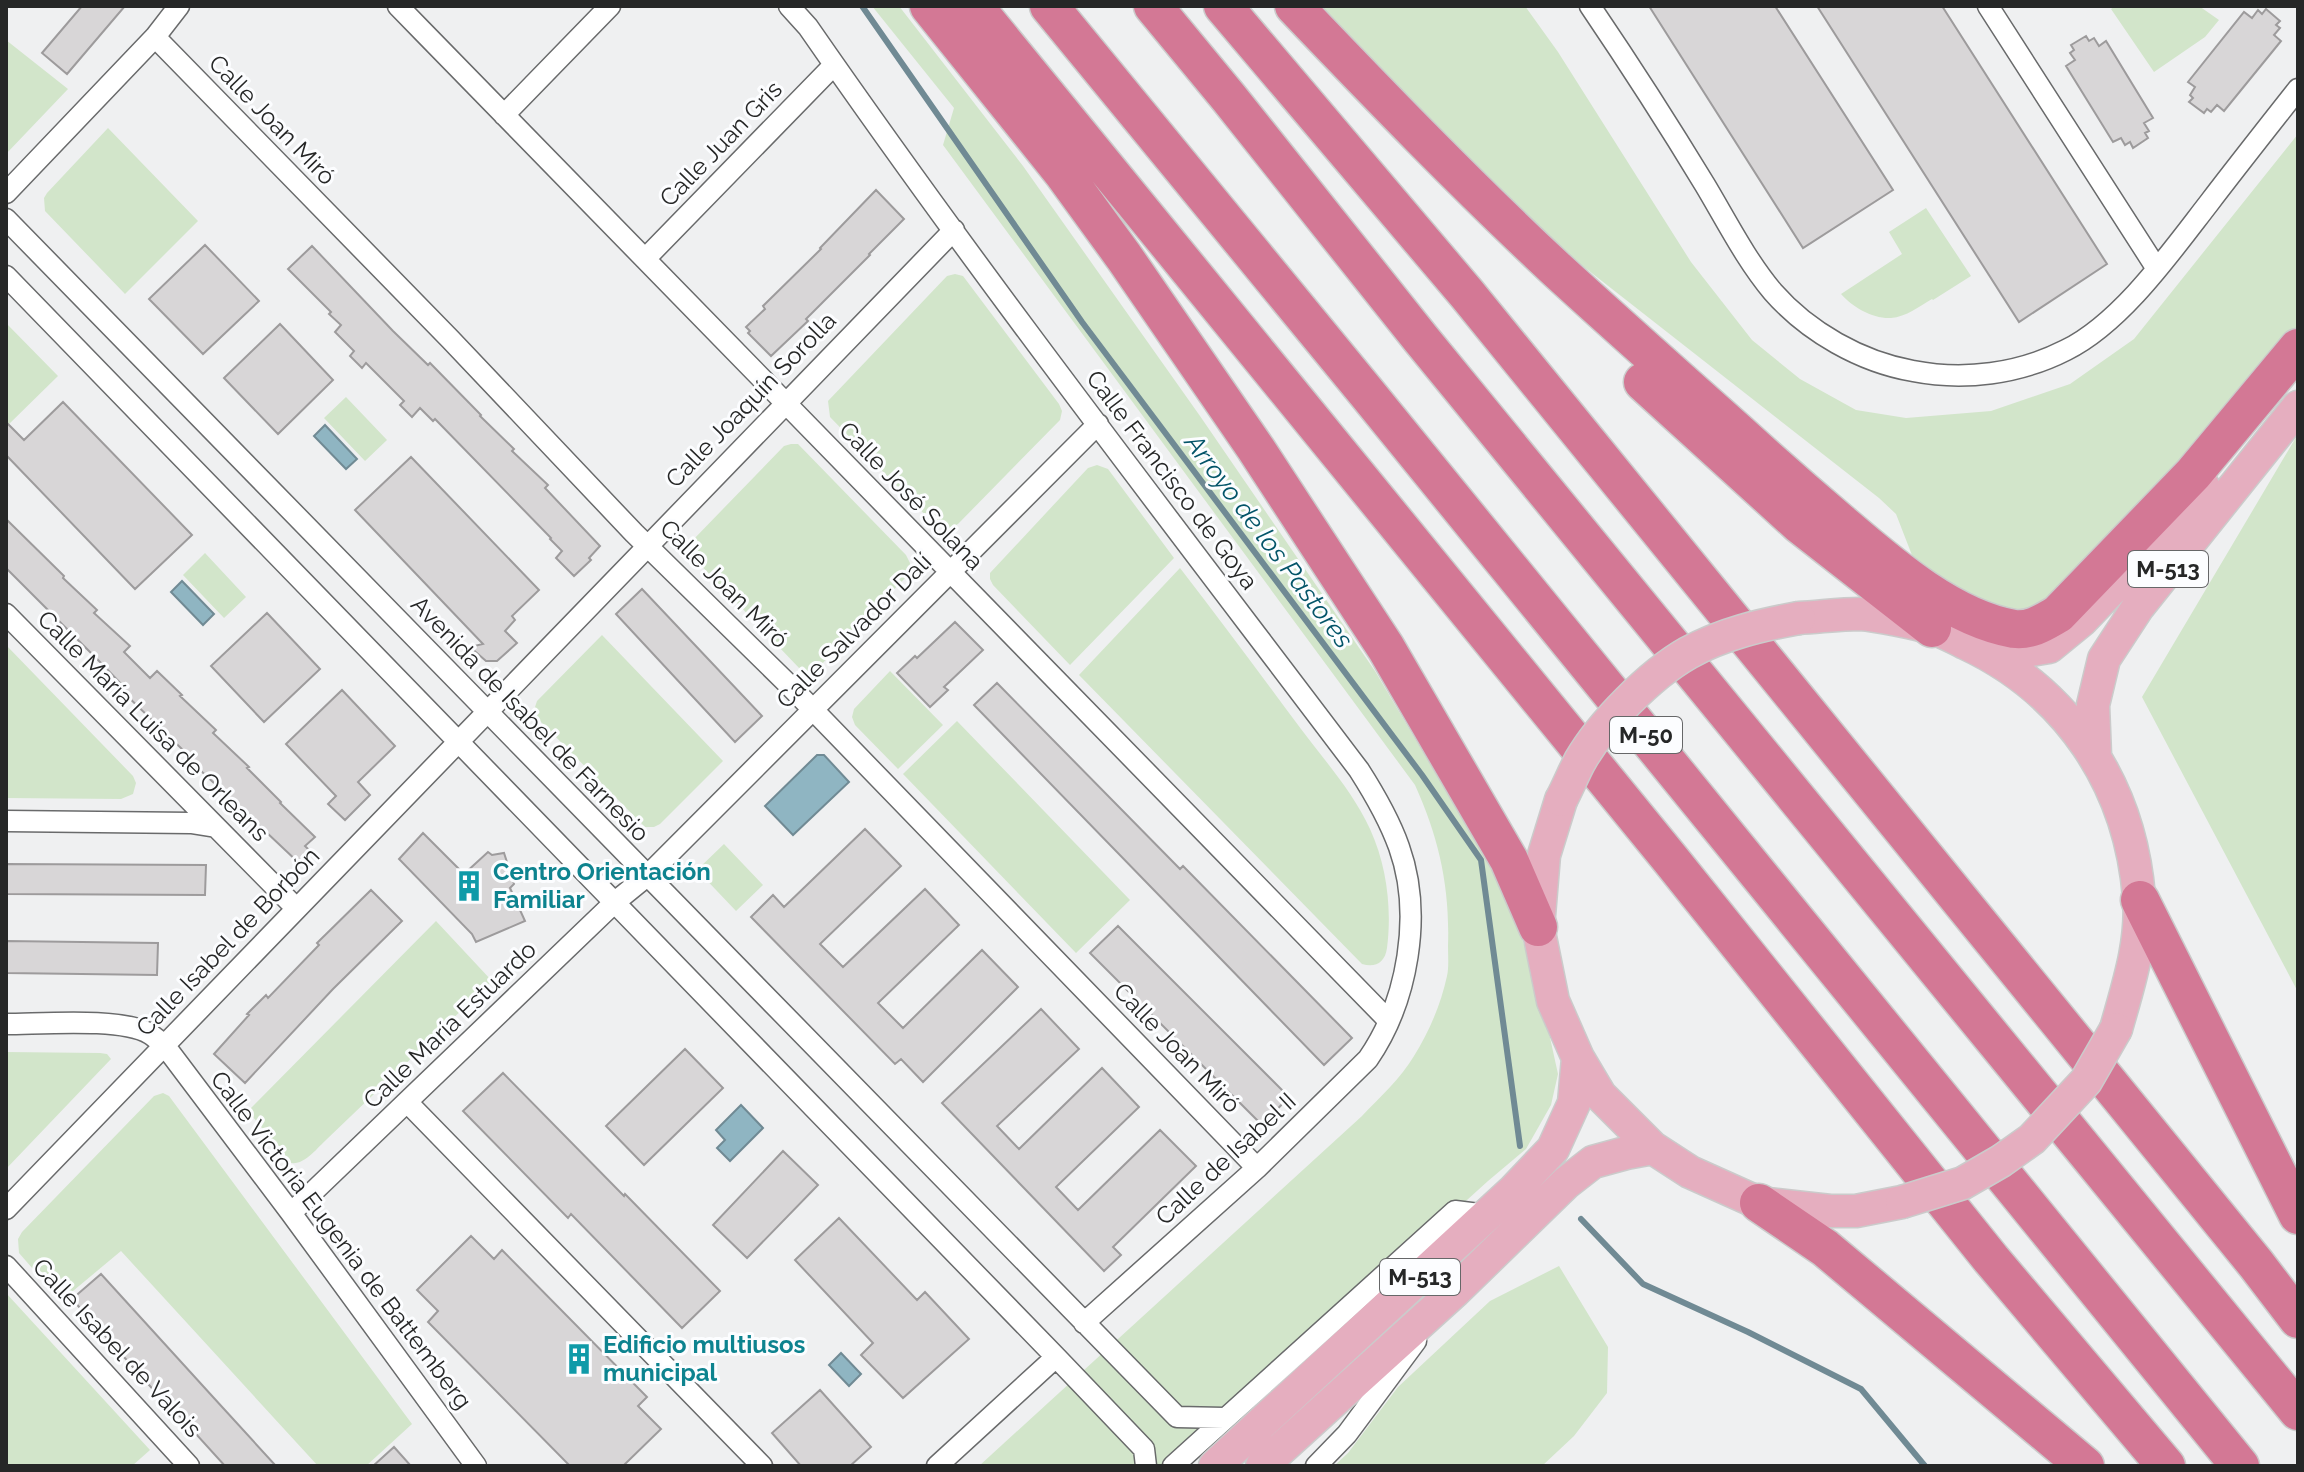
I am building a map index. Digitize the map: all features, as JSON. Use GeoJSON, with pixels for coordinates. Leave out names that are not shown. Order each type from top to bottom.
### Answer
{"type":"FeatureCollection","features":[{"type":"Feature","properties":{"kind":"highway"},"geometry":{"type":"LineString","coordinates":[[929,6],[1063,173],[1264,462],[1394,662],[1509,860],[1538,927]]}},
{"type":"Feature","properties":{"kind":"highway"},"geometry":{"type":"LineString","coordinates":[[974,6],[1651,835],[1991,1259],[2166,1466]]}},
{"type":"Feature","properties":{"kind":"highway","name":"M-50"},"geometry":{"type":"LineString","coordinates":[[1049,6],[2240,1466]]}},
{"type":"Feature","properties":{"kind":"highway"},"geometry":{"type":"LineString","coordinates":[[1153,6],[1421,339],[2298,1411]]}},
{"type":"Feature","properties":{"kind":"highway"},"geometry":{"type":"LineString","coordinates":[[1223,6],[1467,294],[2298,1319]]}},
{"type":"Feature","properties":{"kind":"highway"},"geometry":{"type":"LineString","coordinates":[[1268,6],[1426,174],[1569,314],[1799,524],[1932,628]]}},
{"type":"Feature","properties":{"kind":"highway"},"geometry":{"type":"LineString","coordinates":[[1294,6],[1553,267],[1805,493],[1926,591],[1999,625],[2017,629],[2036,627],[2058,614],[2193,474],[2298,348]]}},
{"type":"Feature","properties":{"kind":"highway"},"geometry":{"type":"LineString","coordinates":[[2140,900],[2298,1215]]}},
{"type":"Feature","properties":{"kind":"highway"},"geometry":{"type":"LineString","coordinates":[[1759,1203],[1825,1248],[2085,1466]]}},
{"type":"Feature","properties":{"kind":"main road","name":"M-513"},"geometry":{"type":"LineString","coordinates":[[1992,656],[2049,647],[2082,620],[2155,544],[2298,370]]}},
{"type":"Feature","properties":{"kind":"main road","name":"M-513"},"geometry":{"type":"LineString","coordinates":[[2095,756],[2093,705],[2104,659],[2138,607],[2298,407]]}},
{"type":"Feature","properties":{"kind":"main road","name":"M-513"},"geometry":{"type":"LineString","coordinates":[[1861,614],[1932,628],[1992,656],[2040,690],[2069,719],[2095,756],[2111,787],[2125,823],[2140,900],[2135,962],[2116,1029],[2086,1081],[2032,1139],[1963,1183],[1902,1202],[1856,1211],[1759,1203],[1690,1172],[1653,1148],[1600,1095],[1578,1058],[1553,1001],[1538,927],[1544,855],[1561,800],[1581,759],[1609,722],[1645,684],[1686,654],[1718,639],[1761,625],[1799,618],[1861,614]]}},
{"type":"Feature","properties":{"kind":"main road","name":"M-513"},"geometry":{"type":"LineString","coordinates":[[1215,1466],[1487,1215],[1553,1149],[1574,1103],[1578,1058]]}},
{"type":"Feature","properties":{"kind":"main road","name":"M-513"},"geometry":{"type":"LineString","coordinates":[[1262,1466],[1455,1291],[1566,1183],[1593,1162],[1653,1148]]}},
{"type":"Feature","properties":{"kind":"street"},"geometry":{"type":"LineString","coordinates":[[6,193],[155,37],[179,6]]}},
{"type":"Feature","properties":{"kind":"street","name":"Calle José Solana"},"geometry":{"type":"LineString","coordinates":[[398,6],[948,573],[1389,1021]]}},
{"type":"Feature","properties":{"kind":"street"},"geometry":{"type":"LineString","coordinates":[[504,115],[610,6]]}},
{"type":"Feature","properties":{"kind":"street","name":"Calle Francisco de Goya"},"geometry":{"type":"LineString","coordinates":[[789,6],[808,27],[954,230],[1359,770],[1381,804],[1400,849],[1411,910],[1408,952],[1389,1021]]}},
{"type":"Feature","properties":{"kind":"street"},"geometry":{"type":"LineString","coordinates":[[1590,6],[1648,91],[1773,292],[1808,324],[1852,352],[1888,367],[1929,375],[1967,377],[2014,369],[2066,351],[2090,336],[2123,307],[2157,269],[2298,89]]}},
{"type":"Feature","properties":{"kind":"street"},"geometry":{"type":"LineString","coordinates":[[1988,6],[2157,269]]}},
{"type":"Feature","properties":{"kind":"street","name":"Calle Joan Miró"},"geometry":{"type":"LineString","coordinates":[[155,37],[1257,1168]]}},
{"type":"Feature","properties":{"kind":"street","name":"Calle Juan Gris"},"geometry":{"type":"LineString","coordinates":[[645,259],[834,65]]}},
{"type":"Feature","properties":{"kind":"street","name":"Avenida de Isabel de Farnesio"},"geometry":{"type":"LineString","coordinates":[[6,219],[1177,1417],[1224,1418]]}},
{"type":"Feature","properties":{"kind":"street","name":"Calle Joaquín Sorolla"},"geometry":{"type":"LineString","coordinates":[[487,712],[954,230]]}},
{"type":"Feature","properties":{"kind":"street"},"geometry":{"type":"LineString","coordinates":[[6,276],[1056,1357],[1144,1449],[1146,1466]]}},
{"type":"Feature","properties":{"kind":"street","name":"Calle Salvador Dalí"},"geometry":{"type":"LineString","coordinates":[[647,876],[1098,424]]}},
{"type":"Feature","properties":{"kind":"street","name":"Calle María Luisa de Orleans"},"geometry":{"type":"LineString","coordinates":[[6,614],[296,908]]}},
{"type":"Feature","properties":{"kind":"street","name":"Calle Isabel de Borbón"},"geometry":{"type":"LineString","coordinates":[[6,1209],[487,712]]}},
{"type":"Feature","properties":{"kind":"street"},"geometry":{"type":"LineString","coordinates":[[6,821],[191,823],[216,827]]}},
{"type":"Feature","properties":{"kind":"street","name":"Calle María Estuardo"},"geometry":{"type":"LineString","coordinates":[[291,1213],[615,902],[647,876]]}},
{"type":"Feature","properties":{"kind":"street","name":"Calle de Isabel II"},"geometry":{"type":"LineString","coordinates":[[1084,1323],[1257,1168],[1367,1061],[1381,1041],[1389,1021]]}},
{"type":"Feature","properties":{"kind":"street"},"geometry":{"type":"LineString","coordinates":[[6,1024],[126,1027],[149,1033],[165,1046]]}},
{"type":"Feature","properties":{"kind":"street","name":"Calle Victoria Eugenia de Battemberg"},"geometry":{"type":"LineString","coordinates":[[165,1046],[476,1466]]}},
{"type":"Feature","properties":{"kind":"street"},"geometry":{"type":"LineString","coordinates":[[407,1102],[762,1466]]}},
{"type":"Feature","properties":{"kind":"street"},"geometry":{"type":"LineString","coordinates":[[1173,1466],[1455,1211],[1487,1215]]}},
{"type":"Feature","properties":{"kind":"street","name":"Calle Isabel de Valois"},"geometry":{"type":"LineString","coordinates":[[6,1266],[189,1466]]}},
{"type":"Feature","properties":{"kind":"street"},"geometry":{"type":"LineString","coordinates":[[1316,1466],[1347,1434],[1455,1291]]}},
{"type":"Feature","properties":{"kind":"street"},"geometry":{"type":"LineString","coordinates":[[937,1466],[1056,1357]]}},
{"type":"Feature","properties":{"kind":"green space"},"geometry":{"type":"Polygon","coordinates":[[[872,6],[899,6],[1023,166],[1375,671],[1511,906],[1540,992],[1558,1074],[1551,1105],[1526,1149],[1173,1466],[979,1466],[1362,1116],[1403,1072],[1429,1028],[1447,976],[1447,903],[1441,863],[1431,824],[1415,785],[943,145],[954,108],[872,6]]]}},
{"type":"Feature","properties":{"kind":"green space"},"geometry":{"type":"Polygon","coordinates":[[[1305,6],[1525,6],[1558,52],[1691,262],[1752,340],[1800,379],[1856,410],[1906,418],[1991,411],[2070,384],[2134,339],[2298,134],[2298,333],[2263,385],[2024,623],[1922,581],[1896,514],[1879,498],[1478,184],[1305,6]]]}},
{"type":"Feature","properties":{"kind":"green space"},"geometry":{"type":"Polygon","coordinates":[[[2115,6],[2199,6],[2219,20],[2205,37],[2154,72],[2111,9],[2115,6]]]}},
{"type":"Feature","properties":{"kind":"green space"},"geometry":{"type":"Polygon","coordinates":[[[6,40],[68,89],[6,154],[6,40]]]}},
{"type":"Feature","properties":{"kind":"green space"},"geometry":{"type":"Polygon","coordinates":[[[108,128],[198,221],[125,294],[45,211],[44,198],[47,193],[108,128]]]}},
{"type":"Feature","properties":{"kind":"green space"},"geometry":{"type":"Polygon","coordinates":[[[1926,208],[1971,276],[1933,300],[1897,317],[1877,316],[1851,303],[1841,294],[1902,254],[1889,232],[1926,208]]]}},
{"type":"Feature","properties":{"kind":"green space"},"geometry":{"type":"Polygon","coordinates":[[[947,276],[963,276],[1062,411],[1060,420],[958,524],[950,528],[936,526],[830,417],[828,401],[947,276]]]}},
{"type":"Feature","properties":{"kind":"green space"},"geometry":{"type":"Polygon","coordinates":[[[6,323],[58,376],[6,427],[6,323]]]}},
{"type":"Feature","properties":{"kind":"green space"},"geometry":{"type":"Polygon","coordinates":[[[346,397],[387,440],[365,461],[324,418],[346,397]]]}},
{"type":"Feature","properties":{"kind":"green space"},"geometry":{"type":"Polygon","coordinates":[[[2298,434],[2298,992],[2142,697],[2298,434]]]}},
{"type":"Feature","properties":{"kind":"green space"},"geometry":{"type":"Polygon","coordinates":[[[798,444],[906,555],[910,563],[909,574],[815,671],[808,672],[800,669],[691,555],[690,548],[692,541],[784,446],[798,444]]]}},
{"type":"Feature","properties":{"kind":"green space"},"geometry":{"type":"Polygon","coordinates":[[[1097,465],[1108,469],[1174,558],[1070,665],[993,585],[990,573],[1088,468],[1097,465]]]}},
{"type":"Feature","properties":{"kind":"green space"},"geometry":{"type":"Polygon","coordinates":[[[205,553],[246,597],[224,618],[183,575],[205,553]]]}},
{"type":"Feature","properties":{"kind":"green space"},"geometry":{"type":"Polygon","coordinates":[[[1180,568],[1338,777],[1370,829],[1381,858],[1388,903],[1387,948],[1379,963],[1362,964],[1079,675],[1180,568]]]}},
{"type":"Feature","properties":{"kind":"green space"},"geometry":{"type":"Polygon","coordinates":[[[602,635],[723,761],[654,827],[645,827],[537,718],[534,710],[537,701],[602,635]]]}},
{"type":"Feature","properties":{"kind":"green space"},"geometry":{"type":"Polygon","coordinates":[[[6,645],[133,776],[136,783],[133,794],[121,799],[6,798],[6,645]]]}},
{"type":"Feature","properties":{"kind":"green space"},"geometry":{"type":"Polygon","coordinates":[[[890,671],[943,725],[898,769],[855,725],[852,717],[854,709],[890,671]]]}},
{"type":"Feature","properties":{"kind":"green space"},"geometry":{"type":"Polygon","coordinates":[[[957,721],[1130,900],[1076,953],[903,774],[957,721]]]}},
{"type":"Feature","properties":{"kind":"green space"},"geometry":{"type":"Polygon","coordinates":[[[724,844],[763,885],[736,911],[697,870],[724,844]]]}},
{"type":"Feature","properties":{"kind":"green space"},"geometry":{"type":"Polygon","coordinates":[[[436,921],[492,981],[310,1155],[291,1163],[248,1111],[436,921]]]}},
{"type":"Feature","properties":{"kind":"green space"},"geometry":{"type":"Polygon","coordinates":[[[6,1052],[100,1053],[107,1054],[111,1059],[6,1169],[6,1052]]]}},
{"type":"Feature","properties":{"kind":"green space"},"geometry":{"type":"Polygon","coordinates":[[[163,1093],[169,1096],[412,1424],[366,1466],[318,1466],[121,1251],[61,1301],[19,1253],[18,1239],[22,1232],[154,1096],[163,1093]]]}},
{"type":"Feature","properties":{"kind":"green space"},"geometry":{"type":"Polygon","coordinates":[[[1559,1266],[1608,1347],[1607,1393],[1574,1436],[1542,1466],[1334,1466],[1348,1453],[1398,1387],[1490,1301],[1559,1266]]]}},
{"type":"Feature","properties":{"kind":"green space"},"geometry":{"type":"Polygon","coordinates":[[[6,1293],[150,1450],[132,1466],[6,1466],[6,1293]]]}},
{"type":"Feature","properties":{"kind":"water"},"geometry":{"type":"Polygon","coordinates":[[[325,425],[357,459],[346,469],[314,436],[325,425]]]}},
{"type":"Feature","properties":{"kind":"water"},"geometry":{"type":"Polygon","coordinates":[[[182,581],[214,614],[203,625],[171,592],[182,581]]]}},
{"type":"Feature","properties":{"kind":"water"},"geometry":{"type":"Polygon","coordinates":[[[817,755],[824,755],[849,782],[793,835],[765,806],[817,755]]]}},
{"type":"Feature","properties":{"kind":"water"},"geometry":{"type":"Polygon","coordinates":[[[741,1105],[763,1128],[730,1161],[717,1148],[725,1140],[716,1130],[741,1105]]]}},
{"type":"Feature","properties":{"kind":"water"},"geometry":{"type":"Polygon","coordinates":[[[841,1353],[861,1374],[849,1386],[829,1365],[841,1353]]]}},
{"type":"Feature","properties":{"kind":"building"},"geometry":{"type":"Polygon","coordinates":[[[82,6],[125,6],[67,74],[42,53],[82,6]]]}},
{"type":"Feature","properties":{"kind":"building"},"geometry":{"type":"Polygon","coordinates":[[[1649,6],[1775,6],[1893,190],[1803,248],[1649,6]]]}},
{"type":"Feature","properties":{"kind":"building"},"geometry":{"type":"Polygon","coordinates":[[[1817,6],[1942,6],[2107,264],[2019,322],[1817,6]]]}},
{"type":"Feature","properties":{"kind":"building"},"geometry":{"type":"Polygon","coordinates":[[[2266,9],[2280,21],[2276,25],[2280,28],[2274,35],[2281,41],[2224,111],[2217,105],[2211,112],[2207,109],[2204,113],[2189,102],[2195,87],[2188,82],[2244,12],[2252,18],[2258,10],[2262,14],[2266,9]]]}},
{"type":"Feature","properties":{"kind":"building"},"geometry":{"type":"Polygon","coordinates":[[[2086,36],[2089,41],[2094,38],[2099,46],[2106,41],[2153,118],[2144,123],[2149,131],[2145,133],[2148,138],[2133,148],[2130,142],[2125,145],[2121,138],[2113,142],[2066,66],[2075,60],[2070,53],[2074,50],[2071,45],[2086,36]]]}},
{"type":"Feature","properties":{"kind":"building"},"geometry":{"type":"Polygon","coordinates":[[[876,190],[904,219],[771,356],[748,333],[750,331],[746,327],[876,190]]]}},
{"type":"Feature","properties":{"kind":"building"},"geometry":{"type":"Polygon","coordinates":[[[205,245],[259,301],[203,354],[149,299],[205,245]]]}},
{"type":"Feature","properties":{"kind":"building"},"geometry":{"type":"Polygon","coordinates":[[[312,246],[393,331],[428,365],[430,363],[514,449],[512,451],[548,485],[545,488],[600,546],[574,576],[556,558],[562,551],[551,538],[435,419],[433,421],[420,408],[412,417],[400,405],[404,401],[366,363],[362,368],[350,356],[354,351],[335,332],[341,325],[288,269],[312,246]]]}},
{"type":"Feature","properties":{"kind":"building"},"geometry":{"type":"Polygon","coordinates":[[[280,324],[333,380],[278,434],[224,378],[280,324]]]}},
{"type":"Feature","properties":{"kind":"building"},"geometry":{"type":"Polygon","coordinates":[[[63,402],[192,535],[135,589],[6,455],[6,422],[24,440],[63,402]]]}},
{"type":"Feature","properties":{"kind":"building"},"geometry":{"type":"Polygon","coordinates":[[[411,457],[539,590],[512,616],[515,620],[505,631],[517,643],[497,661],[486,661],[470,647],[483,644],[355,510],[411,457]]]}},
{"type":"Feature","properties":{"kind":"building"},"geometry":{"type":"Polygon","coordinates":[[[6,519],[97,610],[94,613],[130,646],[124,652],[150,678],[157,671],[182,695],[216,730],[213,733],[315,837],[305,846],[311,852],[300,864],[182,753],[184,751],[122,691],[125,688],[6,568],[6,519]]]}},
{"type":"Feature","properties":{"kind":"building"},"geometry":{"type":"Polygon","coordinates":[[[642,589],[762,716],[735,742],[616,614],[642,589]]]}},
{"type":"Feature","properties":{"kind":"building"},"geometry":{"type":"Polygon","coordinates":[[[267,613],[320,669],[264,722],[211,666],[267,613]]]}},
{"type":"Feature","properties":{"kind":"building"},"geometry":{"type":"Polygon","coordinates":[[[955,622],[983,650],[944,687],[948,690],[930,707],[897,673],[955,622]]]}},
{"type":"Feature","properties":{"kind":"building"},"geometry":{"type":"Polygon","coordinates":[[[997,683],[1352,1038],[1324,1065],[974,705],[997,683]]]}},
{"type":"Feature","properties":{"kind":"building"},"geometry":{"type":"Polygon","coordinates":[[[342,690],[395,746],[358,782],[370,795],[345,820],[328,804],[336,796],[286,744],[342,690]]]}},
{"type":"Feature","properties":{"kind":"building"},"geometry":{"type":"Polygon","coordinates":[[[865,829],[901,866],[820,944],[843,967],[925,889],[959,925],[878,1003],[903,1028],[982,950],[1018,987],[923,1082],[901,1059],[895,1064],[751,917],[773,895],[784,907],[865,829]]]}},
{"type":"Feature","properties":{"kind":"building","name":"Centro Orientación Familiar"},"geometry":{"type":"Polygon","coordinates":[[[423,833],[464,874],[488,852],[492,855],[504,853],[514,884],[510,888],[525,921],[476,942],[472,934],[399,859],[423,833]]]}},
{"type":"Feature","properties":{"kind":"building"},"geometry":{"type":"Polygon","coordinates":[[[6,864],[206,865],[205,895],[6,894],[6,864]]]}},
{"type":"Feature","properties":{"kind":"building"},"geometry":{"type":"Polygon","coordinates":[[[371,890],[402,921],[245,1083],[214,1054],[247,1014],[266,995],[268,998],[319,945],[317,943],[371,890]]]}},
{"type":"Feature","properties":{"kind":"building"},"geometry":{"type":"Polygon","coordinates":[[[1118,926],[1289,1097],[1262,1125],[1090,953],[1118,926]]]}},
{"type":"Feature","properties":{"kind":"building"},"geometry":{"type":"Polygon","coordinates":[[[6,941],[158,943],[157,975],[6,973],[6,941]]]}},
{"type":"Feature","properties":{"kind":"building"},"geometry":{"type":"Polygon","coordinates":[[[1041,1009],[1079,1049],[997,1126],[1019,1149],[1102,1068],[1139,1107],[1056,1187],[1078,1210],[1160,1130],[1196,1166],[1113,1247],[1121,1255],[1104,1271],[942,1103],[1041,1009]]]}},
{"type":"Feature","properties":{"kind":"building"},"geometry":{"type":"Polygon","coordinates":[[[685,1049],[723,1088],[644,1165],[606,1126],[685,1049]]]}},
{"type":"Feature","properties":{"kind":"building"},"geometry":{"type":"Polygon","coordinates":[[[503,1073],[720,1291],[682,1328],[571,1214],[568,1218],[463,1111],[503,1073]]]}},
{"type":"Feature","properties":{"kind":"building"},"geometry":{"type":"Polygon","coordinates":[[[783,1151],[818,1185],[747,1258],[713,1225],[783,1151]]]}},
{"type":"Feature","properties":{"kind":"building"},"geometry":{"type":"Polygon","coordinates":[[[839,1218],[917,1300],[925,1292],[969,1339],[903,1398],[861,1355],[873,1343],[795,1260],[839,1218]]]}},
{"type":"Feature","properties":{"kind":"building","name":"Edificio multiusos municipal"},"geometry":{"type":"Polygon","coordinates":[[[471,1236],[494,1259],[502,1250],[647,1397],[638,1406],[661,1429],[623,1466],[570,1466],[428,1322],[438,1311],[417,1290],[471,1236]]]}},
{"type":"Feature","properties":{"kind":"building"},"geometry":{"type":"Polygon","coordinates":[[[101,1274],[276,1466],[225,1466],[175,1414],[72,1299],[101,1274]]]}},
{"type":"Feature","properties":{"kind":"building"},"geometry":{"type":"Polygon","coordinates":[[[820,1390],[871,1447],[850,1466],[801,1466],[772,1433],[820,1390]]]}},
{"type":"Feature","properties":{"kind":"building"},"geometry":{"type":"Polygon","coordinates":[[[394,1447],[411,1466],[373,1466],[394,1447]]]}},
{"type":"Feature","properties":{"kind":"waterway","name":"Arroyo de los Pastores"},"geometry":{"type":"LineString","coordinates":[[862,6],[1082,322],[1422,775],[1481,860],[1520,1146]]}},
{"type":"Feature","properties":{"kind":"waterway","name":"Arroyo de los Pastores"},"geometry":{"type":"LineString","coordinates":[[1581,1219],[1643,1284],[1861,1389],[1925,1466]]}},
{"type":"Feature","properties":{"kind":"place","name":"Centro Orientación Familiar"},"geometry":{"type":"Point","coordinates":[469,886]}},
{"type":"Feature","properties":{"kind":"place","name":"Edificio multiusos municipal"},"geometry":{"type":"Point","coordinates":[579,1359]}}]}
